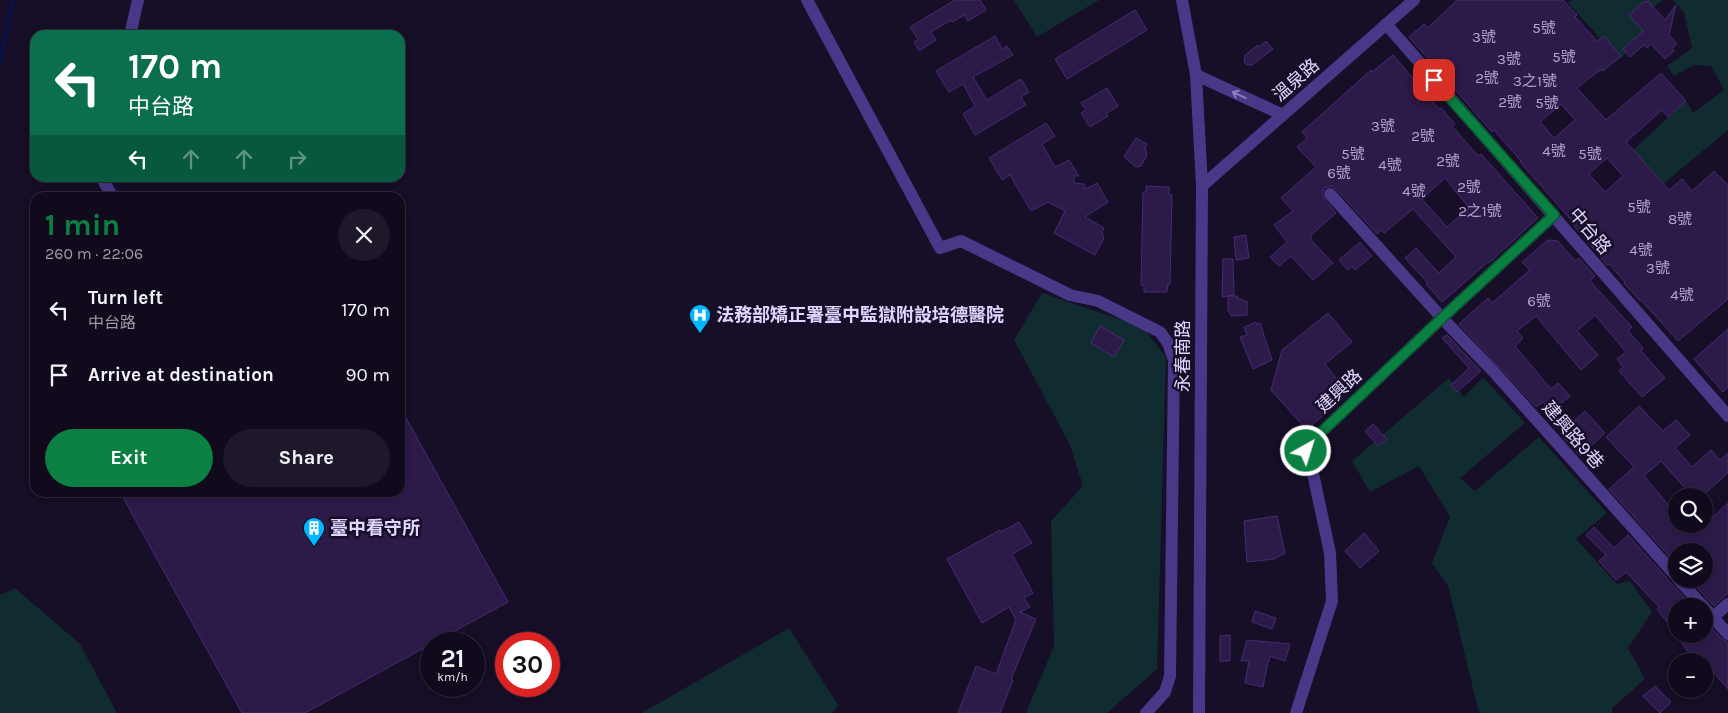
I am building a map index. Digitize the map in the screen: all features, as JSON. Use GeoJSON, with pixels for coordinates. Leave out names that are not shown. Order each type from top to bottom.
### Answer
{"type":"FeatureCollection","features":[{"type":"Feature","properties":{"kind":"street"},"geometry":{"type":"LineString","coordinates":[[131,30],[138,0]]}},
{"type":"Feature","properties":{"kind":"street"},"geometry":{"type":"LineString","coordinates":[[807,0],[940,248],[961,241],[1070,295],[1098,301],[1160,332],[1168,343],[1174,360],[1170,676],[1165,692],[1146,713]]}},
{"type":"Feature","properties":{"kind":"street","name":"永春南路"},"geometry":{"type":"LineString","coordinates":[[1182,0],[1196,75],[1202,186],[1199,713]]}},
{"type":"Feature","properties":{"kind":"street","name":"溫泉路"},"geometry":{"type":"LineString","coordinates":[[1202,186],[1414,0]]}},
{"type":"Feature","properties":{"kind":"street","name":"中台路"},"geometry":{"type":"LineString","coordinates":[[1386,24],[1728,416]]}},
{"type":"Feature","properties":{"kind":"street"},"geometry":{"type":"LineString","coordinates":[[1196,75],[1283,115]]}},
{"type":"Feature","properties":{"kind":"street","name":"建興路9巷"},"geometry":{"type":"LineString","coordinates":[[1330,194],[1442,318],[1494,372],[1668,568]]}},
{"type":"Feature","properties":{"kind":"street","name":"建興路"},"geometry":{"type":"LineString","coordinates":[[1296,713],[1332,601],[1330,553],[1311,464],[1306,451],[1311,442],[1554,215]]}},
{"type":"Feature","properties":{"kind":"street","name":"建興路9巷"},"geometry":{"type":"LineString","coordinates":[[1686,588],[1695,598]]}},
{"type":"Feature","properties":{"kind":"street"},"geometry":{"type":"LineString","coordinates":[[1713,617],[1728,604]]}},
{"type":"Feature","properties":{"kind":"street","name":"建興路9巷"},"geometry":{"type":"LineString","coordinates":[[1713,617],[1728,634]]}},
{"type":"Feature","properties":{"kind":"green space"},"geometry":{"type":"Polygon","coordinates":[[[1014,0],[1099,0],[1037,37],[1014,0]]]}},
{"type":"Feature","properties":{"kind":"green space"},"geometry":{"type":"Polygon","coordinates":[[[1572,0],[1663,0],[1635,21],[1649,38],[1599,73],[1587,56],[1600,38],[1568,3],[1572,0]]]}},
{"type":"Feature","properties":{"kind":"green space"},"geometry":{"type":"Polygon","coordinates":[[[1673,0],[1728,0],[1728,130],[1664,183],[1632,151],[1686,101],[1693,113],[1724,90],[1711,66],[1694,65],[1674,76],[1667,66],[1692,48],[1684,12],[1673,0]]]}},
{"type":"Feature","properties":{"kind":"green space"},"geometry":{"type":"Polygon","coordinates":[[[1042,293],[1143,327],[1166,357],[1157,669],[1107,713],[1026,713],[1054,646],[1051,521],[1083,486],[1070,445],[1014,340],[1042,293]]]}},
{"type":"Feature","properties":{"kind":"green space"},"geometry":{"type":"Polygon","coordinates":[[[1483,377],[1525,423],[1460,478],[1475,491],[1539,437],[1607,513],[1576,539],[1617,584],[1630,581],[1652,612],[1628,648],[1645,679],[1612,708],[1612,713],[1481,713],[1478,709],[1448,585],[1432,563],[1450,517],[1419,466],[1370,492],[1352,461],[1449,378],[1464,397],[1483,377]]]}},
{"type":"Feature","properties":{"kind":"green space"},"geometry":{"type":"Polygon","coordinates":[[[15,588],[80,644],[117,713],[0,713],[0,595],[15,588]]]}},
{"type":"Feature","properties":{"kind":"green space"},"geometry":{"type":"Polygon","coordinates":[[[789,628],[838,705],[832,713],[642,713],[789,628]]]}},
{"type":"Feature","properties":{"kind":"building"},"geometry":{"type":"Polygon","coordinates":[[[955,0],[980,0],[986,10],[968,21],[965,15],[952,22],[951,20],[931,32],[936,40],[919,51],[914,42],[918,39],[910,27],[955,0]]]}},
{"type":"Feature","properties":{"kind":"building"},"geometry":{"type":"Polygon","coordinates":[[[1457,0],[1563,0],[1577,15],[1575,17],[1597,41],[1604,36],[1621,56],[1603,71],[1601,69],[1577,88],[1606,120],[1661,73],[1686,101],[1668,117],[1662,110],[1626,142],[1669,190],[1682,179],[1692,191],[1714,171],[1728,185],[1728,299],[1678,341],[1640,301],[1609,264],[1607,265],[1521,161],[1494,130],[1492,132],[1409,37],[1424,24],[1428,28],[1457,0]],[[1561,104],[1540,122],[1554,138],[1575,120],[1561,104]],[[1607,158],[1589,174],[1605,192],[1623,176],[1607,158]]]}},
{"type":"Feature","properties":{"kind":"building"},"geometry":{"type":"Polygon","coordinates":[[[1644,1],[1646,3],[1648,1],[1665,20],[1676,5],[1669,35],[1677,44],[1672,48],[1674,51],[1665,59],[1651,44],[1647,48],[1644,45],[1630,57],[1623,49],[1643,31],[1629,15],[1644,1]]]}},
{"type":"Feature","properties":{"kind":"building"},"geometry":{"type":"Polygon","coordinates":[[[1135,10],[1147,30],[1067,79],[1055,59],[1135,10]]]}},
{"type":"Feature","properties":{"kind":"building"},"geometry":{"type":"Polygon","coordinates":[[[995,36],[1002,49],[1007,46],[1013,55],[973,77],[987,100],[1021,79],[1029,92],[1021,97],[1026,105],[975,135],[963,114],[975,106],[963,84],[949,92],[936,71],[995,36]]]}},
{"type":"Feature","properties":{"kind":"building"},"geometry":{"type":"Polygon","coordinates":[[[1266,41],[1273,49],[1252,65],[1247,65],[1244,62],[1245,55],[1266,41]]]}},
{"type":"Feature","properties":{"kind":"building"},"geometry":{"type":"Polygon","coordinates":[[[1393,55],[1439,109],[1441,108],[1455,124],[1452,126],[1478,156],[1481,154],[1538,218],[1489,263],[1442,302],[1426,284],[1428,283],[1405,258],[1416,248],[1439,273],[1456,257],[1413,209],[1384,233],[1382,230],[1377,234],[1332,186],[1324,188],[1322,195],[1336,213],[1310,236],[1312,238],[1310,239],[1333,263],[1313,280],[1291,256],[1279,266],[1270,257],[1287,242],[1274,225],[1293,211],[1281,198],[1316,167],[1297,147],[1307,138],[1302,132],[1371,70],[1372,72],[1393,55]],[[1445,178],[1422,199],[1447,227],[1469,208],[1445,178]]]}},
{"type":"Feature","properties":{"kind":"building"},"geometry":{"type":"Polygon","coordinates":[[[1107,88],[1118,106],[1106,114],[1108,116],[1090,127],[1081,113],[1086,110],[1081,103],[1107,88]]]}},
{"type":"Feature","properties":{"kind":"building"},"geometry":{"type":"Polygon","coordinates":[[[1046,123],[1055,136],[1042,144],[1055,167],[1069,160],[1079,176],[1074,176],[1074,183],[1084,184],[1086,189],[1097,183],[1108,202],[1085,217],[1104,228],[1102,232],[1104,238],[1095,255],[1054,233],[1065,211],[1048,202],[1031,211],[1010,175],[1002,180],[989,158],[1046,123]]]}},
{"type":"Feature","properties":{"kind":"building"},"geometry":{"type":"Polygon","coordinates":[[[1136,138],[1147,144],[1145,148],[1147,155],[1141,166],[1136,167],[1124,157],[1136,138]]]}},
{"type":"Feature","properties":{"kind":"building"},"geometry":{"type":"Polygon","coordinates":[[[1146,186],[1169,187],[1169,195],[1172,195],[1170,284],[1168,284],[1167,292],[1144,292],[1144,285],[1141,285],[1143,192],[1146,192],[1146,186]]]}},
{"type":"Feature","properties":{"kind":"building"},"geometry":{"type":"Polygon","coordinates":[[[1246,235],[1249,258],[1236,260],[1234,237],[1246,235]]]}},
{"type":"Feature","properties":{"kind":"building"},"geometry":{"type":"Polygon","coordinates":[[[1548,240],[1558,241],[1575,261],[1579,258],[1595,276],[1590,281],[1632,327],[1628,331],[1643,348],[1641,351],[1665,378],[1642,397],[1619,371],[1623,367],[1617,359],[1626,352],[1595,315],[1577,331],[1598,355],[1581,370],[1536,316],[1517,331],[1523,338],[1515,346],[1551,389],[1558,383],[1570,396],[1552,411],[1543,402],[1536,407],[1459,324],[1488,298],[1492,303],[1530,270],[1522,262],[1548,240]]]}},
{"type":"Feature","properties":{"kind":"building"},"geometry":{"type":"Polygon","coordinates":[[[1360,242],[1372,256],[1355,270],[1352,266],[1348,270],[1339,260],[1360,242]]]}},
{"type":"Feature","properties":{"kind":"building"},"geometry":{"type":"Polygon","coordinates":[[[1223,259],[1233,259],[1234,295],[1222,297],[1223,259]]]}},
{"type":"Feature","properties":{"kind":"building"},"geometry":{"type":"Polygon","coordinates":[[[1228,296],[1237,296],[1238,299],[1247,301],[1247,315],[1231,316],[1228,310],[1228,296]]]}},
{"type":"Feature","properties":{"kind":"building"},"geometry":{"type":"Polygon","coordinates":[[[1328,313],[1352,342],[1325,364],[1344,388],[1323,404],[1319,410],[1323,415],[1307,430],[1271,390],[1282,350],[1328,313]]]}},
{"type":"Feature","properties":{"kind":"building"},"geometry":{"type":"Polygon","coordinates":[[[1256,322],[1257,324],[1260,323],[1272,360],[1253,369],[1240,337],[1247,335],[1244,327],[1256,322]]]}},
{"type":"Feature","properties":{"kind":"building"},"geometry":{"type":"Polygon","coordinates":[[[1100,326],[1124,340],[1114,357],[1091,343],[1100,326]]]}},
{"type":"Feature","properties":{"kind":"building"},"geometry":{"type":"Polygon","coordinates":[[[1728,329],[1728,387],[1723,392],[1694,359],[1728,329]]]}},
{"type":"Feature","properties":{"kind":"building"},"geometry":{"type":"Polygon","coordinates":[[[1447,335],[1481,371],[1457,392],[1451,385],[1469,368],[1442,338],[1447,335]]]}},
{"type":"Feature","properties":{"kind":"building"},"geometry":{"type":"Polygon","coordinates":[[[1639,406],[1663,431],[1676,420],[1690,435],[1675,448],[1692,467],[1711,450],[1720,460],[1728,453],[1728,473],[1711,488],[1685,488],[1661,461],[1644,476],[1668,504],[1668,533],[1713,533],[1713,517],[1728,503],[1728,593],[1714,606],[1713,598],[1707,598],[1697,588],[1713,588],[1713,543],[1668,543],[1668,555],[1609,489],[1634,467],[1606,437],[1639,406]]]}},
{"type":"Feature","properties":{"kind":"building"},"geometry":{"type":"Polygon","coordinates":[[[1585,411],[1605,433],[1580,456],[1560,434],[1585,411]]]}},
{"type":"Feature","properties":{"kind":"building","name":"臺中看守所"},"geometry":{"type":"Polygon","coordinates":[[[405,416],[508,602],[453,632],[420,632],[420,650],[305,713],[242,713],[123,497],[405,497],[405,416]]]}},
{"type":"Feature","properties":{"kind":"building"},"geometry":{"type":"Polygon","coordinates":[[[1373,424],[1387,439],[1378,446],[1365,431],[1373,424]]]}},
{"type":"Feature","properties":{"kind":"building"},"geometry":{"type":"Polygon","coordinates":[[[1277,516],[1285,553],[1274,559],[1247,562],[1244,521],[1277,516]]]}},
{"type":"Feature","properties":{"kind":"building"},"geometry":{"type":"Polygon","coordinates":[[[1019,522],[1032,543],[1012,554],[1033,593],[1024,598],[1030,607],[1020,612],[1036,619],[1011,679],[1013,680],[1000,713],[958,713],[976,666],[996,674],[1016,620],[1009,607],[982,623],[947,559],[1000,530],[1001,532],[1019,522]]]}},
{"type":"Feature","properties":{"kind":"building"},"geometry":{"type":"Polygon","coordinates":[[[1594,527],[1614,548],[1628,535],[1668,579],[1668,588],[1676,588],[1685,598],[1668,598],[1668,622],[1657,609],[1659,607],[1626,572],[1616,580],[1599,561],[1606,555],[1586,535],[1594,527]]]}},
{"type":"Feature","properties":{"kind":"building"},"geometry":{"type":"Polygon","coordinates":[[[1364,533],[1379,551],[1360,568],[1345,551],[1364,533]]]}},
{"type":"Feature","properties":{"kind":"building"},"geometry":{"type":"Polygon","coordinates":[[[1255,611],[1276,618],[1272,629],[1252,622],[1255,611]]]}},
{"type":"Feature","properties":{"kind":"building"},"geometry":{"type":"Polygon","coordinates":[[[1713,629],[1722,639],[1728,642],[1728,689],[1713,672],[1713,653],[1689,653],[1682,644],[1713,643],[1713,629]]]}},
{"type":"Feature","properties":{"kind":"building"},"geometry":{"type":"Polygon","coordinates":[[[1230,635],[1230,661],[1220,661],[1220,636],[1230,635]]]}},
{"type":"Feature","properties":{"kind":"building"},"geometry":{"type":"Polygon","coordinates":[[[1247,640],[1290,644],[1285,661],[1270,656],[1263,687],[1245,683],[1249,661],[1241,661],[1247,640]]]}},
{"type":"Feature","properties":{"kind":"building"},"geometry":{"type":"Polygon","coordinates":[[[1655,686],[1671,702],[1660,713],[1643,696],[1655,686]]]}},
{"type":"Feature","properties":{"kind":"waterway"},"geometry":{"type":"LineString","coordinates":[[0,61],[13,0]]}},
{"type":"Feature","properties":{"kind":"place","name":"法務部矯正署臺中監獄附設培德醫院"},"geometry":{"type":"Point","coordinates":[700,334]}},
{"type":"Feature","properties":{"kind":"place","name":"臺中看守所"},"geometry":{"type":"Point","coordinates":[314,547]}},
{"type":"Feature","properties":{"kind":"route"},"geometry":{"type":"LineString","coordinates":[[1306,451],[1311,442],[1554,215],[1434,80]]}}]}
